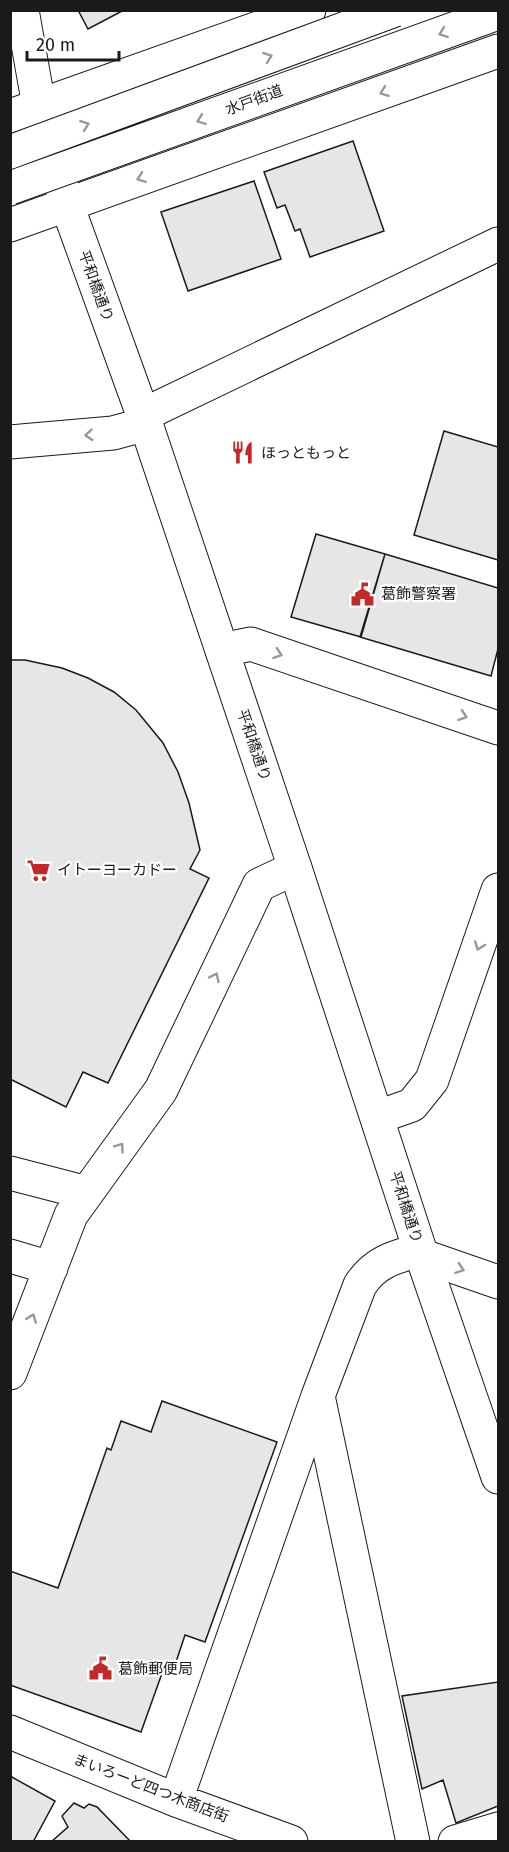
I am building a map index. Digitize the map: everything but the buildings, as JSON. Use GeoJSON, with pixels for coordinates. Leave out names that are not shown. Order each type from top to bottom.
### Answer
{"type":"FeatureCollection","features":[{"type":"Feature","properties":{"kind":"main road","name":"平和橋通り"},"geometry":{"type":"LineString","coordinates":[[22,10],[25,111],[67,205],[145,420],[378,1117],[421,1253],[498,1477]]}},
{"type":"Feature","properties":{"kind":"main road"},"geometry":{"type":"LineString","coordinates":[[25,111],[252,22],[309,10]]}},
{"type":"Feature","properties":{"kind":"main road"},"geometry":{"type":"LineString","coordinates":[[10,152],[395,10]]}},
{"type":"Feature","properties":{"kind":"main road","name":"水戸街道"},"geometry":{"type":"LineString","coordinates":[[10,188],[498,13]]}},
{"type":"Feature","properties":{"kind":"main road"},"geometry":{"type":"LineString","coordinates":[[10,225],[498,51]]}},
{"type":"Feature","properties":{"kind":"main road"},"geometry":{"type":"LineString","coordinates":[[10,442],[113,433],[145,420],[498,244]]}},
{"type":"Feature","properties":{"kind":"main road"},"geometry":{"type":"LineString","coordinates":[[222,650],[250,644],[498,728]]}},
{"type":"Feature","properties":{"kind":"main road"},"geometry":{"type":"LineString","coordinates":[[10,1373],[72,1215],[161,1090],[259,885],[295,868]]}},
{"type":"Feature","properties":{"kind":"main road"},"geometry":{"type":"LineString","coordinates":[[378,1117],[412,1104],[432,1080],[498,893]]}},
{"type":"Feature","properties":{"kind":"main road"},"geometry":{"type":"LineString","coordinates":[[10,1173],[87,1193]]}},
{"type":"Feature","properties":{"kind":"main road"},"geometry":{"type":"LineString","coordinates":[[176,1800],[318,1396],[360,1285],[368,1273],[380,1264],[395,1257],[421,1253],[498,1282]]}},
{"type":"Feature","properties":{"kind":"main road"},"geometry":{"type":"LineString","coordinates":[[10,1256],[51,1268]]}},
{"type":"Feature","properties":{"kind":"main road"},"geometry":{"type":"LineString","coordinates":[[318,1396],[413,1842]]}},
{"type":"Feature","properties":{"kind":"main road","name":"まいろーど四つ木商店街"},"geometry":{"type":"LineString","coordinates":[[10,1732],[176,1800],[291,1842]]}},
{"type":"Feature","properties":{"kind":"main road"},"geometry":{"type":"LineString","coordinates":[[455,1842],[498,1829]]}},
{"type":"Feature","properties":{"kind":"place","name":"ほっともっと"},"geometry":{"type":"Point","coordinates":[243,453]}},
{"type":"Feature","properties":{"kind":"place","name":"葛飾警察署"},"geometry":{"type":"Point","coordinates":[363,594]}},
{"type":"Feature","properties":{"kind":"place","name":"イトーヨーカドー"},"geometry":{"type":"Point","coordinates":[39,870]}},
{"type":"Feature","properties":{"kind":"place","name":"葛飾郵便局"},"geometry":{"type":"Point","coordinates":[100,1669]}}]}
